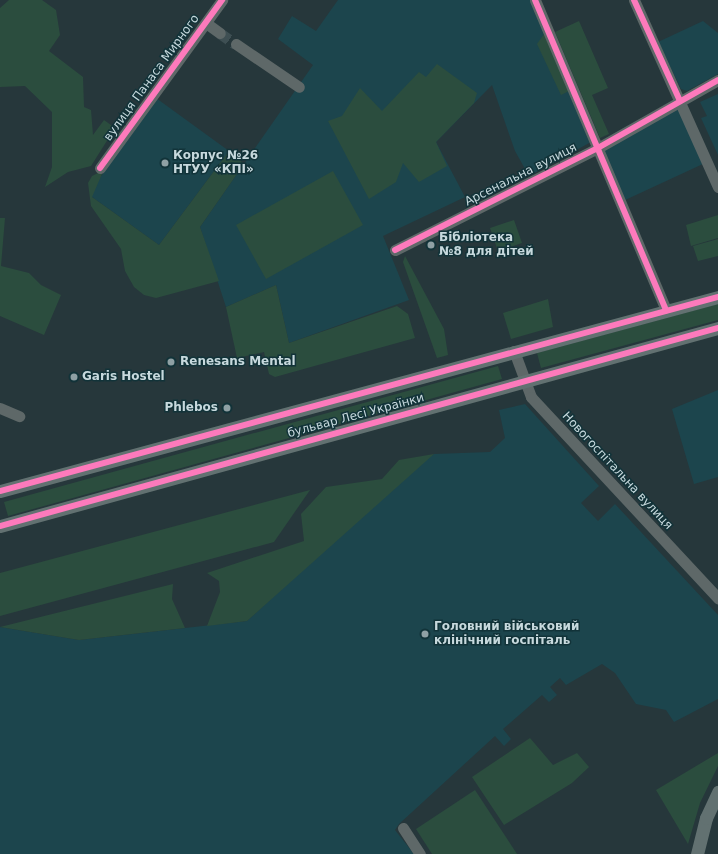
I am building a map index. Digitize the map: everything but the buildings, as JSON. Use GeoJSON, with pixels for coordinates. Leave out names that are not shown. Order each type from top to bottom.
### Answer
{"type":"FeatureCollection","features":[{"type":"Feature","properties":{"kind":"main road","name":"бульвар Лесі Українки"},"geometry":{"type":"LineString","coordinates":[[0,491],[718,297]]}},
{"type":"Feature","properties":{"kind":"main road","name":"бульвар Лесі Українки"},"geometry":{"type":"LineString","coordinates":[[0,526],[718,328]]}},
{"type":"Feature","properties":{"kind":"main road"},"geometry":{"type":"LineString","coordinates":[[697,854],[706,818],[718,792]]}},
{"type":"Feature","properties":{"kind":"street","name":"вулиця Панаса Мирного"},"geometry":{"type":"LineString","coordinates":[[100,168],[222,0]]}},
{"type":"Feature","properties":{"kind":"street"},"geometry":{"type":"LineString","coordinates":[[534,0],[596,149],[666,310]]}},
{"type":"Feature","properties":{"kind":"street"},"geometry":{"type":"LineString","coordinates":[[634,0],[718,187]]}},
{"type":"Feature","properties":{"kind":"street"},"geometry":{"type":"LineString","coordinates":[[206,23],[220,33]]}},
{"type":"Feature","properties":{"kind":"street"},"geometry":{"type":"LineString","coordinates":[[236,44],[299,87]]}},
{"type":"Feature","properties":{"kind":"street","name":"Арсенальна вулиця"},"geometry":{"type":"LineString","coordinates":[[395,250],[596,149],[718,80]]}},
{"type":"Feature","properties":{"kind":"street","name":"Новогоспітальна вулиця"},"geometry":{"type":"LineString","coordinates":[[514,351],[522,382],[531,397],[718,598]]}},
{"type":"Feature","properties":{"kind":"street"},"geometry":{"type":"LineString","coordinates":[[0,408],[19,416]]}},
{"type":"Feature","properties":{"kind":"street"},"geometry":{"type":"LineString","coordinates":[[403,828],[420,854]]}},
{"type":"Feature","properties":{"kind":"shaded area"},"geometry":{"type":"Polygon","coordinates":[[[338,0],[530,0],[591,142],[529,176],[515,151],[492,85],[436,142],[465,197],[383,236],[409,300],[289,343],[276,285],[226,307],[200,227],[313,65],[278,39],[292,16],[316,31],[338,0]]]}},
{"type":"Feature","properties":{"kind":"shaded area"},"geometry":{"type":"Polygon","coordinates":[[[703,21],[718,33],[718,74],[687,91],[681,89],[658,42],[703,21]]]}},
{"type":"Feature","properties":{"kind":"shaded area"},"geometry":{"type":"Polygon","coordinates":[[[718,94],[718,155],[701,118],[707,116],[700,102],[718,94]]]}},
{"type":"Feature","properties":{"kind":"shaded area","name":"Корпус №26 НТУУ «КПІ»"},"geometry":{"type":"Polygon","coordinates":[[[156,98],[229,151],[159,245],[92,197],[90,183],[99,179],[156,98]]]}},
{"type":"Feature","properties":{"kind":"shaded area"},"geometry":{"type":"Polygon","coordinates":[[[678,107],[705,163],[623,201],[601,149],[678,107]]]}},
{"type":"Feature","properties":{"kind":"shaded area"},"geometry":{"type":"Polygon","coordinates":[[[718,390],[718,477],[694,484],[672,409],[718,390]]]}},
{"type":"Feature","properties":{"kind":"shaded area","name":"Головний військовий клінічний госпіталь"},"geometry":{"type":"Polygon","coordinates":[[[525,404],[599,486],[581,503],[598,521],[615,504],[718,615],[718,699],[674,722],[666,710],[636,704],[615,673],[602,664],[566,685],[560,678],[550,687],[557,695],[549,702],[542,695],[503,729],[511,739],[504,746],[495,736],[399,824],[395,830],[414,854],[0,854],[0,627],[79,640],[247,621],[414,468],[434,454],[490,452],[505,438],[499,410],[525,404]]]}},
{"type":"Feature","properties":{"kind":"green space"},"geometry":{"type":"Polygon","coordinates":[[[9,0],[42,0],[56,10],[60,35],[49,51],[83,77],[84,107],[91,110],[93,135],[104,120],[115,128],[91,166],[68,172],[45,187],[52,167],[52,112],[25,86],[0,87],[0,8],[9,0]]]}},
{"type":"Feature","properties":{"kind":"green space"},"geometry":{"type":"Polygon","coordinates":[[[579,21],[608,88],[592,95],[609,134],[600,138],[555,32],[579,21]]]}},
{"type":"Feature","properties":{"kind":"green space"},"geometry":{"type":"Polygon","coordinates":[[[544,34],[569,91],[561,95],[537,44],[544,34]]]}},
{"type":"Feature","properties":{"kind":"green space"},"geometry":{"type":"Polygon","coordinates":[[[437,64],[477,93],[474,103],[436,142],[447,166],[419,182],[403,163],[396,182],[369,199],[328,121],[342,116],[360,88],[382,111],[419,72],[426,77],[437,64]]]}},
{"type":"Feature","properties":{"kind":"green space"},"geometry":{"type":"Polygon","coordinates":[[[229,151],[244,164],[200,227],[219,281],[156,298],[144,295],[134,287],[125,271],[121,249],[91,206],[88,183],[92,176],[100,172],[102,174],[92,197],[159,245],[229,151]]]}},
{"type":"Feature","properties":{"kind":"green space"},"geometry":{"type":"Polygon","coordinates":[[[333,171],[363,225],[266,279],[236,225],[333,171]]]}},
{"type":"Feature","properties":{"kind":"green space"},"geometry":{"type":"Polygon","coordinates":[[[718,215],[718,238],[691,246],[686,225],[718,215]]]}},
{"type":"Feature","properties":{"kind":"green space"},"geometry":{"type":"Polygon","coordinates":[[[0,218],[5,218],[1,266],[29,273],[41,285],[61,295],[44,335],[0,316],[0,218]]]}},
{"type":"Feature","properties":{"kind":"green space"},"geometry":{"type":"Polygon","coordinates":[[[514,220],[522,243],[498,251],[490,228],[514,220]]]}},
{"type":"Feature","properties":{"kind":"green space"},"geometry":{"type":"Polygon","coordinates":[[[718,239],[718,256],[698,261],[693,246],[718,239]]]}},
{"type":"Feature","properties":{"kind":"green space"},"geometry":{"type":"Polygon","coordinates":[[[405,256],[444,329],[448,355],[437,358],[403,262],[405,256]]]}},
{"type":"Feature","properties":{"kind":"green space"},"geometry":{"type":"Polygon","coordinates":[[[276,285],[289,343],[397,306],[408,314],[415,338],[275,377],[269,374],[264,352],[237,358],[226,307],[276,285]]]}},
{"type":"Feature","properties":{"kind":"green space"},"geometry":{"type":"Polygon","coordinates":[[[548,299],[553,327],[511,339],[503,313],[548,299]]]}},
{"type":"Feature","properties":{"kind":"green space"},"geometry":{"type":"Polygon","coordinates":[[[718,304],[718,320],[541,368],[537,353],[718,304]]]}},
{"type":"Feature","properties":{"kind":"green space"},"geometry":{"type":"Polygon","coordinates":[[[498,366],[502,379],[8,516],[4,502],[498,366]]]}},
{"type":"Feature","properties":{"kind":"green space"},"geometry":{"type":"Polygon","coordinates":[[[434,454],[247,621],[207,626],[220,592],[219,581],[207,573],[304,541],[301,514],[326,487],[382,479],[399,460],[434,454]]]}},
{"type":"Feature","properties":{"kind":"green space"},"geometry":{"type":"Polygon","coordinates":[[[310,490],[274,542],[0,616],[0,573],[310,490]]]}},
{"type":"Feature","properties":{"kind":"green space"},"geometry":{"type":"Polygon","coordinates":[[[173,584],[172,599],[185,628],[79,640],[0,627],[173,584]]]}},
{"type":"Feature","properties":{"kind":"green space"},"geometry":{"type":"Polygon","coordinates":[[[530,738],[553,765],[577,753],[589,767],[572,783],[504,825],[472,777],[530,738]]]}},
{"type":"Feature","properties":{"kind":"green space"},"geometry":{"type":"Polygon","coordinates":[[[718,753],[718,766],[700,803],[688,844],[656,790],[718,753]]]}},
{"type":"Feature","properties":{"kind":"green space"},"geometry":{"type":"Polygon","coordinates":[[[475,790],[517,854],[432,854],[416,829],[475,790]]]}},
{"type":"Feature","properties":{"kind":"tunnel"},"geometry":{"type":"LineString","coordinates":[[220,33],[236,44]]}},
{"type":"Feature","properties":{"kind":"cycle path"},"geometry":{"type":"LineString","coordinates":[[100,168],[222,0]]}},
{"type":"Feature","properties":{"kind":"cycle path"},"geometry":{"type":"LineString","coordinates":[[535,0],[666,310]]}},
{"type":"Feature","properties":{"kind":"cycle path"},"geometry":{"type":"LineString","coordinates":[[634,0],[680,101]]}},
{"type":"Feature","properties":{"kind":"cycle path"},"geometry":{"type":"LineString","coordinates":[[395,250],[596,149],[718,80]]}},
{"type":"Feature","properties":{"kind":"cycle path"},"geometry":{"type":"LineString","coordinates":[[0,491],[718,297]]}},
{"type":"Feature","properties":{"kind":"cycle path"},"geometry":{"type":"LineString","coordinates":[[0,526],[718,328]]}},
{"type":"Feature","properties":{"kind":"place","name":"Корпус №26 НТУУ «КПІ»"},"geometry":{"type":"Point","coordinates":[165,163]}},
{"type":"Feature","properties":{"kind":"place","name":"Бібліотека №8 для дітей"},"geometry":{"type":"Point","coordinates":[431,245]}},
{"type":"Feature","properties":{"kind":"place","name":"Renesans Mental"},"geometry":{"type":"Point","coordinates":[171,362]}},
{"type":"Feature","properties":{"kind":"place","name":"Garis Hostel"},"geometry":{"type":"Point","coordinates":[74,377]}},
{"type":"Feature","properties":{"kind":"place","name":"Phlebos"},"geometry":{"type":"Point","coordinates":[227,408]}},
{"type":"Feature","properties":{"kind":"place","name":"Головний військовий клінічний госпіталь"},"geometry":{"type":"Point","coordinates":[425,634]}}]}
